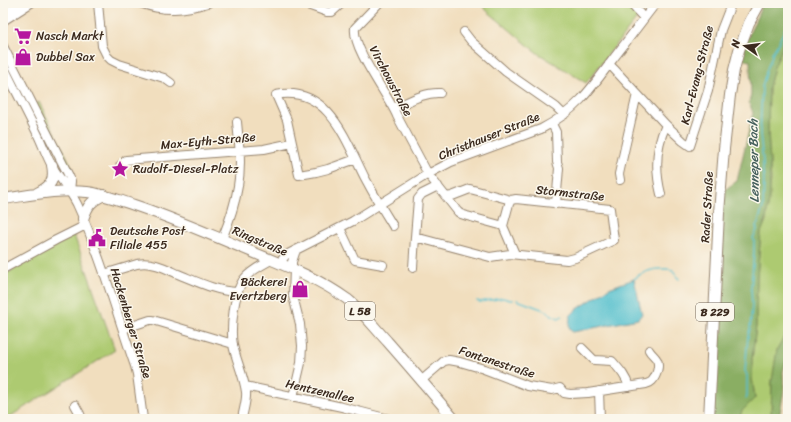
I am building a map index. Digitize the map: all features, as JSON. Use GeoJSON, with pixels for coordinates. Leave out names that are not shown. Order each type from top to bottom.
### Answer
{"type":"FeatureCollection","features":[{"type":"Feature","properties":{"kind":"main road","name":"Rader Straße"},"geometry":{"type":"LineString","coordinates":[[709,419],[719,212],[724,149],[734,70],[739,50],[749,23],[760,3]]}},
{"type":"Feature","properties":{"kind":"main road"},"geometry":{"type":"LineString","coordinates":[[36,194],[45,190],[52,181],[54,174],[52,165]]}},
{"type":"Feature","properties":{"kind":"main road","name":"Ringstraße"},"geometry":{"type":"LineString","coordinates":[[3,199],[36,194],[70,192],[86,192],[104,195],[147,209],[293,269],[325,285],[348,300],[364,315],[422,380],[454,419]]}},
{"type":"Feature","properties":{"kind":"main road"},"geometry":{"type":"LineString","coordinates":[[85,222],[89,205],[95,199],[104,195]]}},
{"type":"Feature","properties":{"kind":"street"},"geometry":{"type":"LineString","coordinates":[[3,13],[26,3]]}},
{"type":"Feature","properties":{"kind":"street"},"geometry":{"type":"LineString","coordinates":[[3,21],[31,3]]}},
{"type":"Feature","properties":{"kind":"street"},"geometry":{"type":"LineString","coordinates":[[98,3],[102,46],[107,56],[119,64],[164,78],[171,83]]}},
{"type":"Feature","properties":{"kind":"street"},"geometry":{"type":"LineString","coordinates":[[140,3],[157,8],[175,9],[191,8],[208,3]]}},
{"type":"Feature","properties":{"kind":"street"},"geometry":{"type":"LineString","coordinates":[[302,3],[327,12],[332,12],[342,3]]}},
{"type":"Feature","properties":{"kind":"street","name":"Virchowstraße"},"geometry":{"type":"LineString","coordinates":[[379,3],[355,28],[355,34],[363,55],[385,95],[394,108],[428,174]]}},
{"type":"Feature","properties":{"kind":"street"},"geometry":{"type":"LineString","coordinates":[[630,3],[644,18]]}},
{"type":"Feature","properties":{"kind":"street","name":"Christhauser Straße"},"geometry":{"type":"LineString","coordinates":[[242,419],[246,396],[245,386],[233,344],[233,324],[237,292],[246,276],[262,265],[282,260],[286,255],[340,228],[428,174],[451,162],[489,147],[532,133],[552,124],[574,108],[582,99],[656,3]]}},
{"type":"Feature","properties":{"kind":"street","name":"Karl-Evang-Straße"},"geometry":{"type":"LineString","coordinates":[[610,64],[666,125],[690,146],[708,91],[721,30],[730,7],[730,3]]}},
{"type":"Feature","properties":{"kind":"street"},"geometry":{"type":"LineString","coordinates":[[464,32],[471,42],[506,72],[556,107],[564,115]]}},
{"type":"Feature","properties":{"kind":"street","name":"Hackenberger Straße"},"geometry":{"type":"LineString","coordinates":[[3,46],[70,176],[70,192]]}},
{"type":"Feature","properties":{"kind":"street","name":"Hackenberger Straße"},"geometry":{"type":"LineString","coordinates":[[3,65],[52,165],[70,192],[85,222],[123,329],[137,374],[143,419]]}},
{"type":"Feature","properties":{"kind":"street"},"geometry":{"type":"LineString","coordinates":[[394,108],[432,92],[440,93]]}},
{"type":"Feature","properties":{"kind":"street"},"geometry":{"type":"LineString","coordinates":[[620,180],[619,174],[637,94]]}},
{"type":"Feature","properties":{"kind":"street"},"geometry":{"type":"LineString","coordinates":[[356,159],[328,169],[299,174],[287,120],[276,95],[300,95],[322,106],[332,117],[339,127],[393,226]]}},
{"type":"Feature","properties":{"kind":"street"},"geometry":{"type":"LineString","coordinates":[[222,239],[233,211],[240,174],[237,122]]}},
{"type":"Feature","properties":{"kind":"street"},"geometry":{"type":"LineString","coordinates":[[552,124],[556,132],[559,168],[556,204]]}},
{"type":"Feature","properties":{"kind":"street","name":"Karl-Evang-Straße"},"geometry":{"type":"LineString","coordinates":[[661,194],[657,180],[657,160],[661,135],[666,125]]}},
{"type":"Feature","properties":{"kind":"street","name":"Max-Eyth-Straße"},"geometry":{"type":"LineString","coordinates":[[120,166],[126,160],[264,149],[292,143]]}},
{"type":"Feature","properties":{"kind":"street"},"geometry":{"type":"LineString","coordinates":[[428,174],[460,213],[503,226]]}},
{"type":"Feature","properties":{"kind":"street"},"geometry":{"type":"LineString","coordinates":[[413,268],[418,199],[422,194],[438,186]]}},
{"type":"Feature","properties":{"kind":"street","name":"Stormstraße"},"geometry":{"type":"LineString","coordinates":[[446,197],[470,189],[511,200],[516,199],[610,209],[614,240],[585,254],[569,260],[514,254]]}},
{"type":"Feature","properties":{"kind":"street"},"geometry":{"type":"LineString","coordinates":[[416,237],[490,257],[514,254],[503,226],[511,200]]}},
{"type":"Feature","properties":{"kind":"street"},"geometry":{"type":"LineString","coordinates":[[3,269],[85,222]]}},
{"type":"Feature","properties":{"kind":"street"},"geometry":{"type":"LineString","coordinates":[[340,228],[355,260],[383,265]]}},
{"type":"Feature","properties":{"kind":"street"},"geometry":{"type":"LineString","coordinates":[[293,397],[301,363],[302,346],[300,324],[292,296],[292,262],[296,250]]}},
{"type":"Feature","properties":{"kind":"street"},"geometry":{"type":"LineString","coordinates":[[104,274],[137,264],[151,263],[207,286],[222,291],[237,292]]}},
{"type":"Feature","properties":{"kind":"street"},"geometry":{"type":"LineString","coordinates":[[123,329],[153,320],[233,344]]}},
{"type":"Feature","properties":{"kind":"street"},"geometry":{"type":"LineString","coordinates":[[582,348],[594,360],[612,361],[628,382],[629,387]]}},
{"type":"Feature","properties":{"kind":"street","name":"Fontanestraße"},"geometry":{"type":"LineString","coordinates":[[422,380],[444,361],[449,360],[469,364],[540,389],[552,390],[560,388],[564,393],[570,394],[599,391],[649,383],[654,379],[658,363],[656,358],[649,350]]}},
{"type":"Feature","properties":{"kind":"street","name":"Hentzenallee"},"geometry":{"type":"LineString","coordinates":[[245,386],[389,419]]}},
{"type":"Feature","properties":{"kind":"street"},"geometry":{"type":"LineString","coordinates":[[599,391],[600,419]]}},
{"type":"Feature","properties":{"kind":"street"},"geometry":{"type":"LineString","coordinates":[[75,405],[82,419]]}},
{"type":"Feature","properties":{"kind":"green space"},"geometry":{"type":"Polygon","coordinates":[[[479,3],[649,3],[586,83],[536,52],[479,3]]]}},
{"type":"Feature","properties":{"kind":"green space"},"geometry":{"type":"Polygon","coordinates":[[[763,3],[788,3],[788,35],[774,67],[769,87],[768,133],[770,194],[766,220],[761,232],[757,277],[756,326],[752,359],[752,378],[755,398],[742,411],[740,416],[742,419],[712,419],[723,191],[737,181],[753,113],[749,102],[751,95],[750,61],[741,59],[744,46],[763,3]]]}},
{"type":"Feature","properties":{"kind":"green space"},"geometry":{"type":"Polygon","coordinates":[[[788,35],[788,328],[772,381],[771,419],[742,419],[740,416],[742,411],[755,398],[752,378],[752,359],[756,326],[757,277],[761,232],[766,220],[771,180],[768,133],[769,87],[774,67],[788,35]]]}},
{"type":"Feature","properties":{"kind":"green space"},"geometry":{"type":"Polygon","coordinates":[[[39,102],[72,167],[71,172],[36,104],[39,102]]]}},
{"type":"Feature","properties":{"kind":"green space"},"geometry":{"type":"Polygon","coordinates":[[[74,235],[115,350],[6,419],[3,419],[3,276],[39,253],[74,235]]]}},
{"type":"Feature","properties":{"kind":"green space"},"geometry":{"type":"Polygon","coordinates":[[[788,328],[788,354],[783,372],[784,390],[779,419],[771,419],[772,381],[777,349],[788,328]]]}},
{"type":"Feature","properties":{"kind":"water"},"geometry":{"type":"Polygon","coordinates":[[[634,279],[642,314],[638,319],[573,332],[570,330],[570,316],[576,310],[609,288],[634,279]]]}},
{"type":"Feature","properties":{"kind":"waterway","name":"Lenneper Bach"},"geometry":{"type":"LineString","coordinates":[[746,399],[747,375],[745,371],[752,305],[751,288],[754,252],[753,238],[757,230],[756,226],[763,207],[764,176],[760,133],[762,87],[772,53],[788,23]]}},
{"type":"Feature","properties":{"kind":"waterway"},"geometry":{"type":"LineString","coordinates":[[634,279],[648,271],[662,269],[673,270],[679,279]]}},
{"type":"Feature","properties":{"kind":"waterway"},"geometry":{"type":"LineString","coordinates":[[477,301],[480,302],[503,298],[513,300]]}},
{"type":"Feature","properties":{"kind":"waterway"},"geometry":{"type":"LineString","coordinates":[[517,300],[547,311],[556,317],[559,318],[562,316]]}},
{"type":"Feature","properties":{"kind":"place","name":"Nasch Markt"},"geometry":{"type":"Point","coordinates":[23,36]}},
{"type":"Feature","properties":{"kind":"place","name":"Dubbel Sax"},"geometry":{"type":"Point","coordinates":[23,57]}},
{"type":"Feature","properties":{"kind":"place","name":"Rudolf-Diesel-Platz"},"geometry":{"type":"Point","coordinates":[120,169]}},
{"type":"Feature","properties":{"kind":"place","name":"Deutsche Post Filiale 455"},"geometry":{"type":"Point","coordinates":[97,238]}},
{"type":"Feature","properties":{"kind":"place","name":"Bäckerei Evertzberg"},"geometry":{"type":"Point","coordinates":[300,289]}}]}
